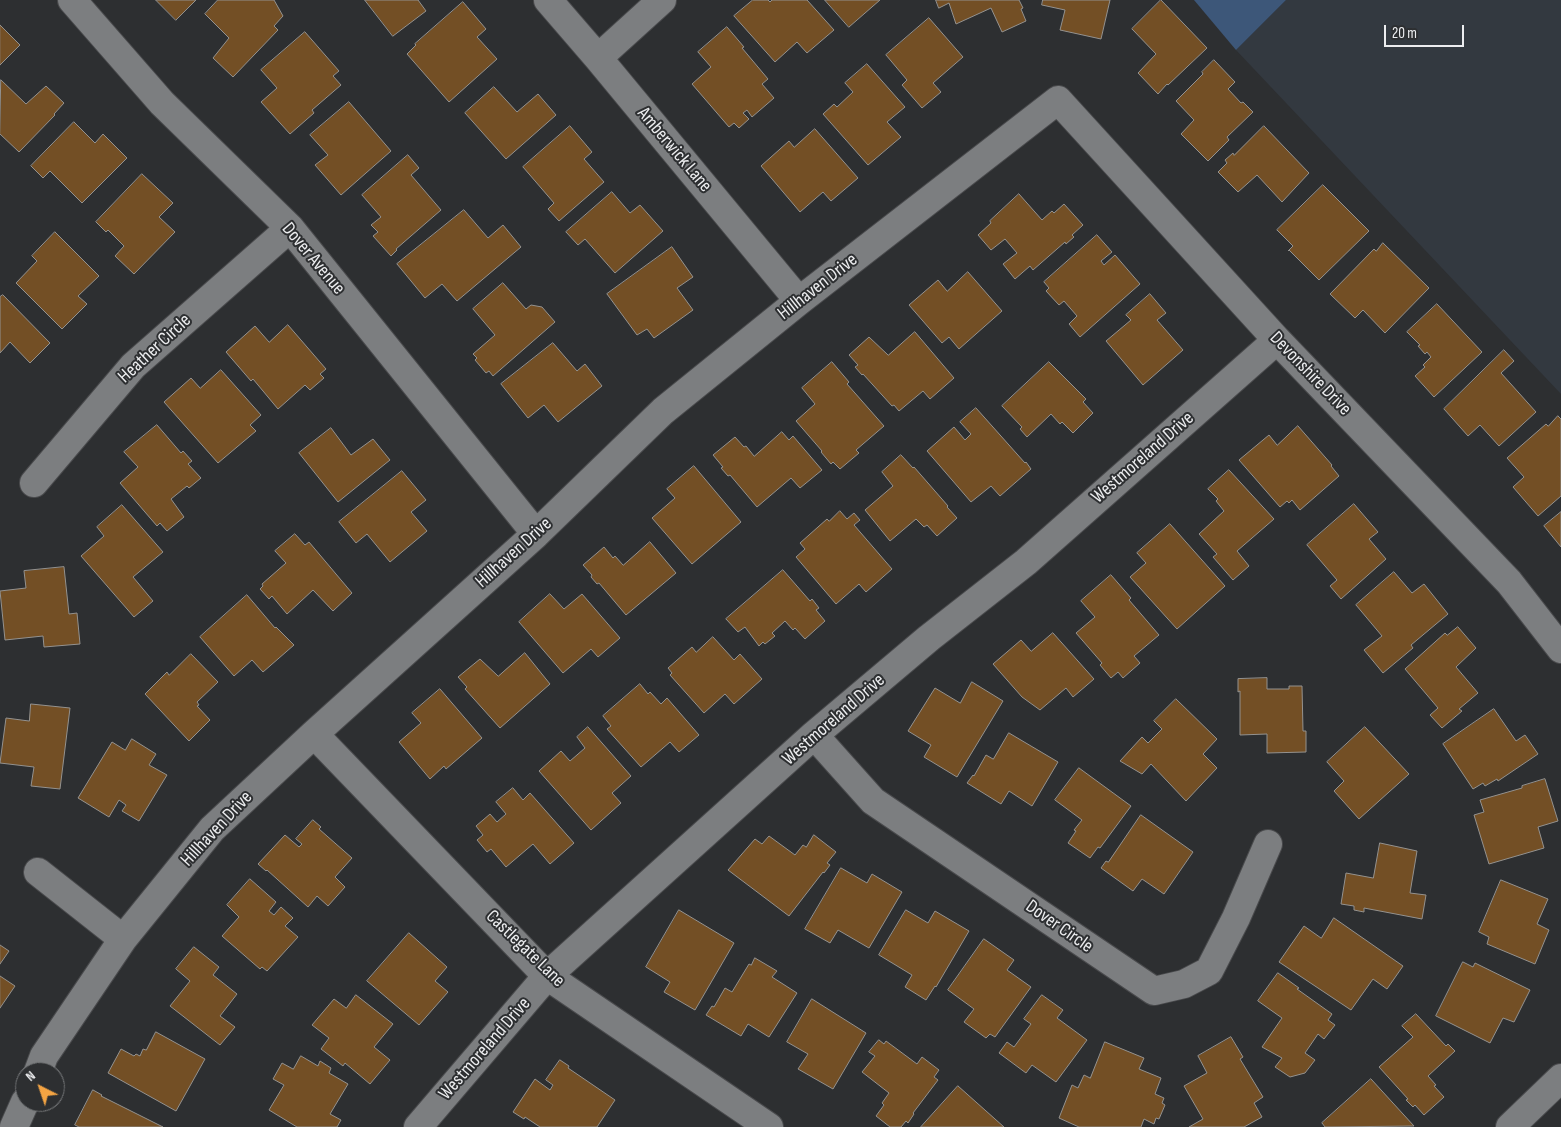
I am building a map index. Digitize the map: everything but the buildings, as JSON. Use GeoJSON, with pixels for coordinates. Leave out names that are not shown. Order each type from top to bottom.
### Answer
{"type":"FeatureCollection","features":[{"type":"Feature","properties":{"kind":"street","name":"Dover Avenue"},"geometry":{"type":"LineString","coordinates":[[72,0],[162,103],[290,228],[536,534]]}},
{"type":"Feature","properties":{"kind":"street","name":"Amberwick Lane"},"geometry":{"type":"LineString","coordinates":[[548,0],[799,301]]}},
{"type":"Feature","properties":{"kind":"street"},"geometry":{"type":"LineString","coordinates":[[598,58],[662,0]]}},
{"type":"Feature","properties":{"kind":"street","name":"Hillhaven Drive"},"geometry":{"type":"LineString","coordinates":[[42,1062],[123,939],[212,829],[314,734],[536,534],[663,411],[799,301],[1058,100]]}},
{"type":"Feature","properties":{"kind":"street","name":"Devonshire Drive"},"geometry":{"type":"LineString","coordinates":[[1058,100],[1277,340],[1508,582],[1561,649]]}},
{"type":"Feature","properties":{"kind":"street","name":"Heather Circle"},"geometry":{"type":"LineString","coordinates":[[34,483],[133,366],[290,228]]}},
{"type":"Feature","properties":{"kind":"street","name":"Westmoreland Drive"},"geometry":{"type":"LineString","coordinates":[[418,1127],[548,976],[814,735],[929,638],[1026,562],[1277,340]]}},
{"type":"Feature","properties":{"kind":"street","name":"Castlegate Lane"},"geometry":{"type":"LineString","coordinates":[[314,734],[548,976],[769,1127]]}},
{"type":"Feature","properties":{"kind":"street","name":"Dover Circle"},"geometry":{"type":"LineString","coordinates":[[814,735],[873,801],[1154,991],[1184,984],[1209,971],[1236,918],[1268,844]]}},
{"type":"Feature","properties":{"kind":"street"},"geometry":{"type":"LineString","coordinates":[[38,872],[123,939]]}},
{"type":"Feature","properties":{"kind":"street"},"geometry":{"type":"LineString","coordinates":[[1510,1127],[1561,1078]]}},
{"type":"Feature","properties":{"kind":"street"},"geometry":{"type":"LineString","coordinates":[[14,1127],[21,1112]]}},
{"type":"Feature","properties":{"kind":"shaded area"},"geometry":{"type":"Polygon","coordinates":[[[1194,0],[1286,0],[1236,50],[1194,0]]]}},
{"type":"Feature","properties":{"kind":"shaded area"},"geometry":{"type":"Polygon","coordinates":[[[1286,0],[1561,0],[1561,394],[1236,50],[1286,0]]]}}]}
